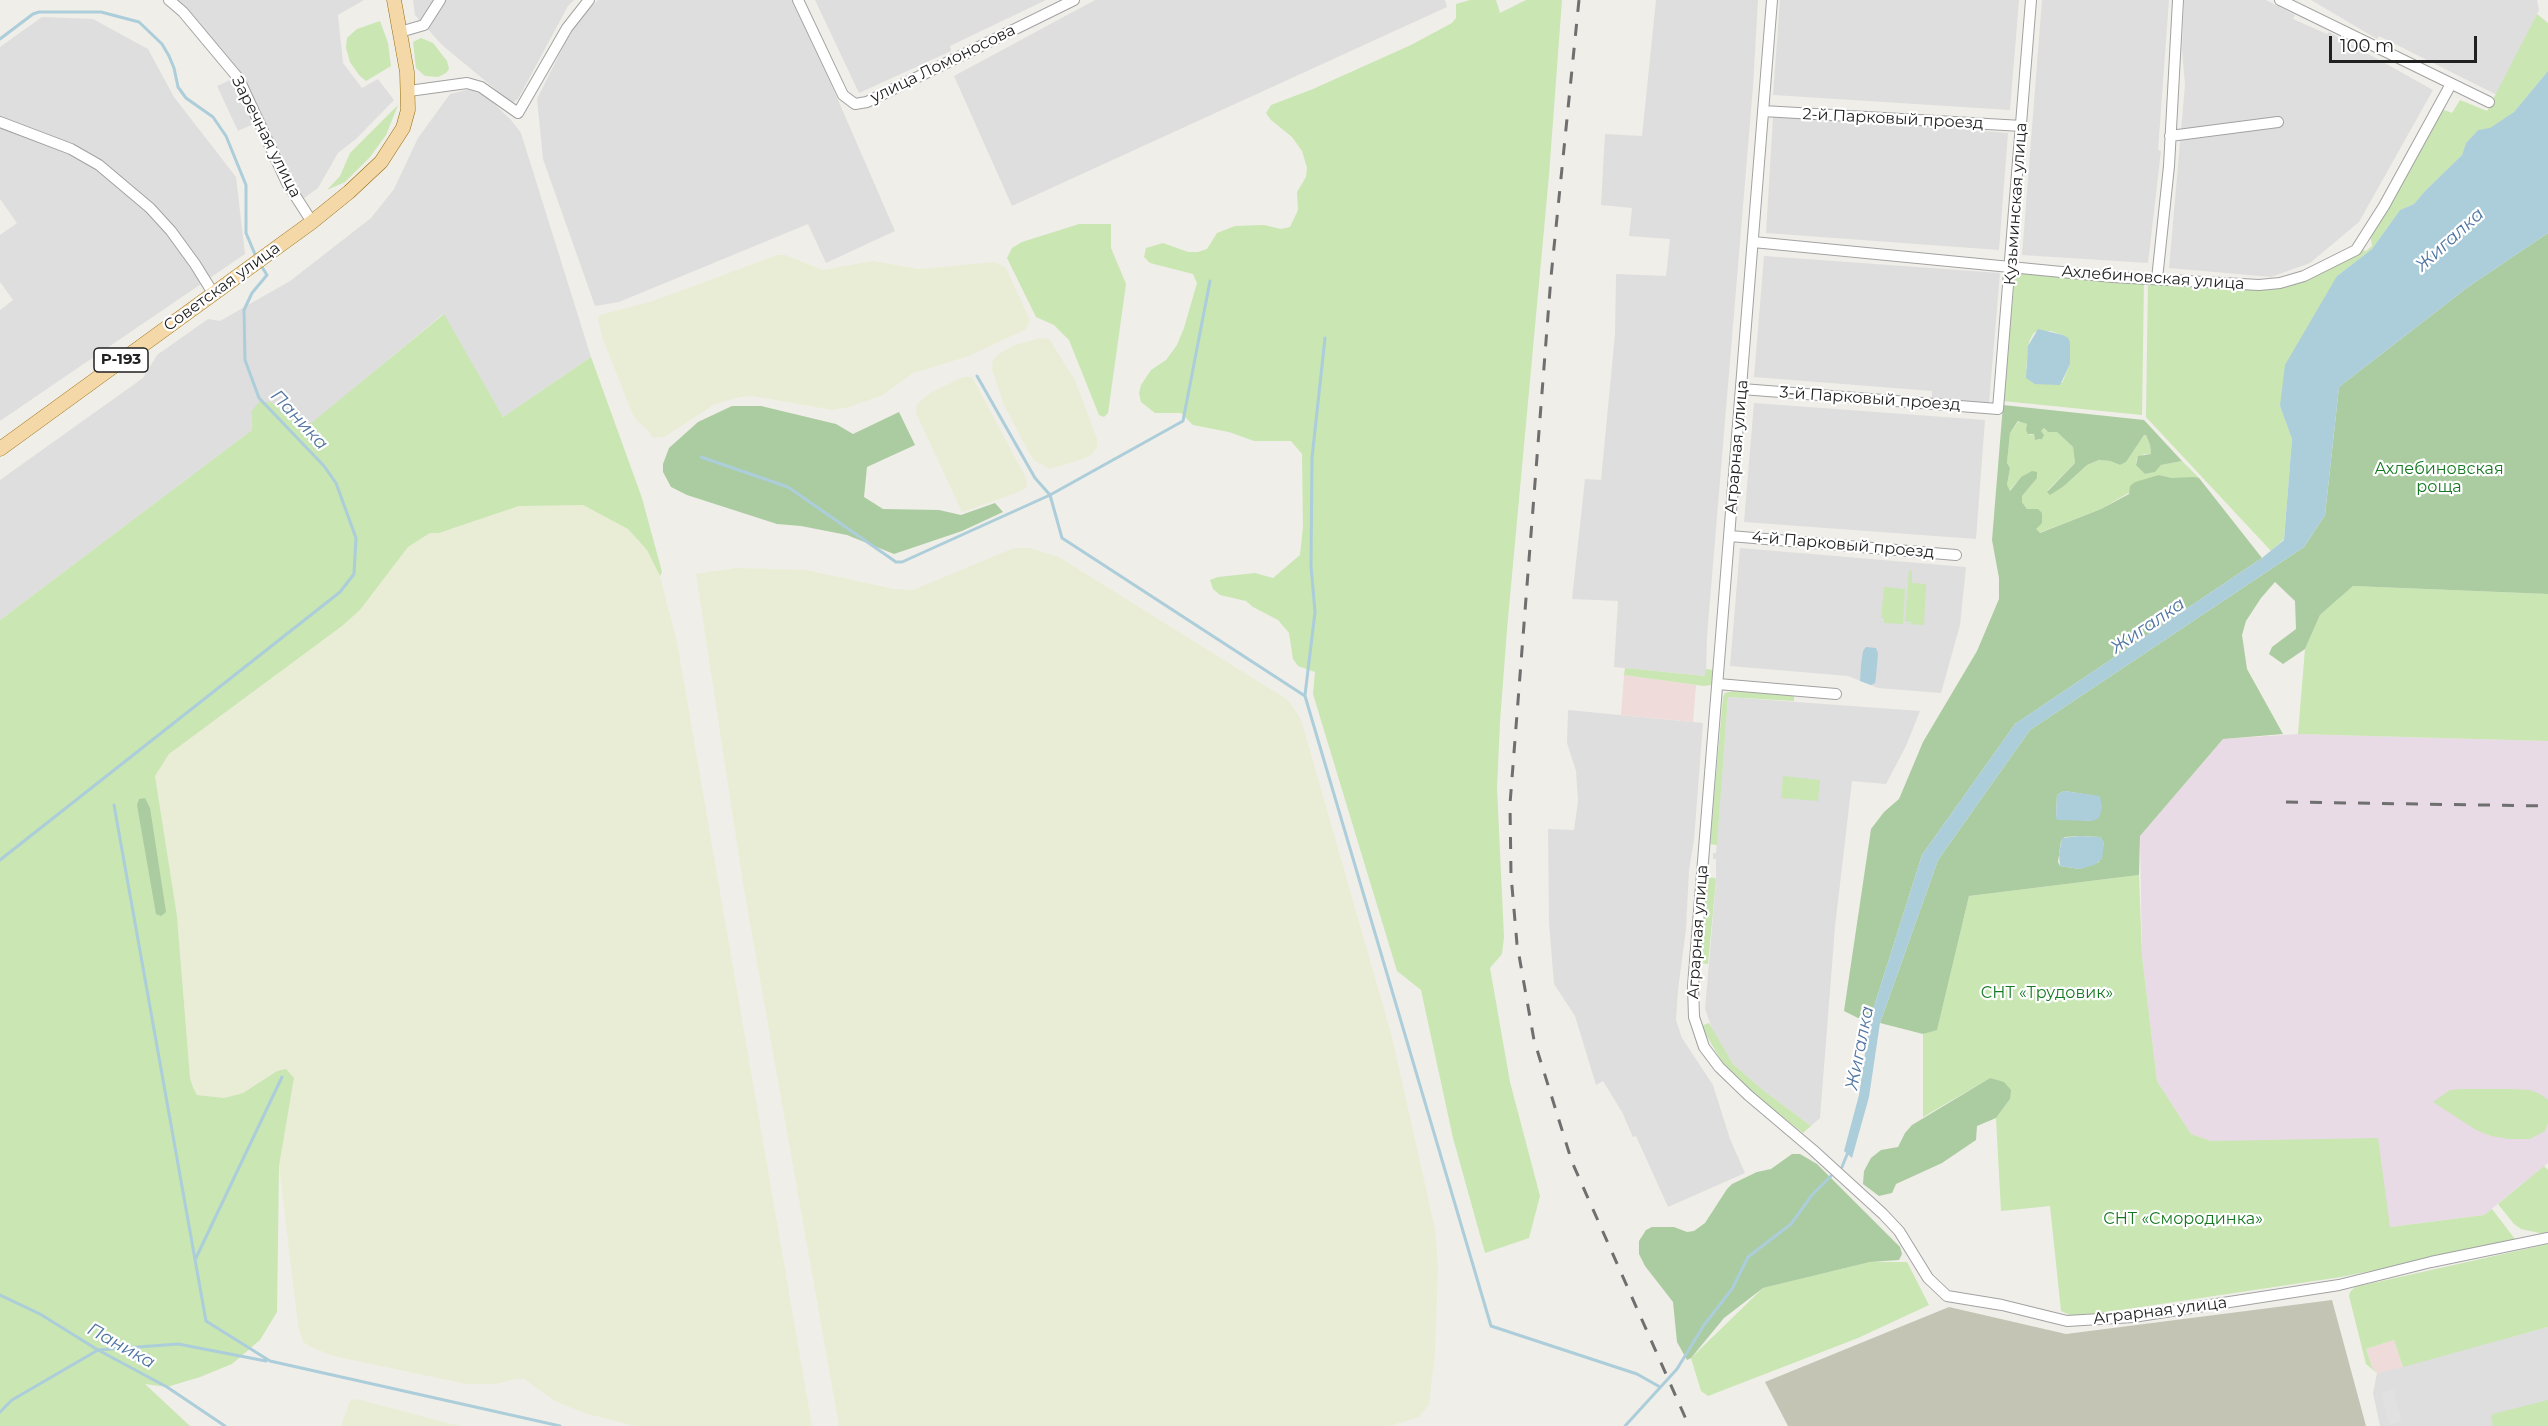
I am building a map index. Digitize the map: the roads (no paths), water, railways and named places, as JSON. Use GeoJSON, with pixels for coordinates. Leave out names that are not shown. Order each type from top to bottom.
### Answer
{"type":"FeatureCollection","features":[{"type":"Feature","properties":{"kind":"main road","name":"Р-193"},"geometry":{"type":"LineString","coordinates":[[394,0],[409,91]]}},
{"type":"Feature","properties":{"kind":"main road","name":"Советская улица"},"geometry":{"type":"LineString","coordinates":[[0,449],[312,222],[349,192],[381,162],[403,128],[408,110],[409,91]]}},
{"type":"Feature","properties":{"kind":"street","name":"Заречная улица"},"geometry":{"type":"LineString","coordinates":[[169,0],[183,12],[239,80],[287,183],[312,222]]}},
{"type":"Feature","properties":{"kind":"street"},"geometry":{"type":"LineString","coordinates":[[400,32],[424,25],[440,0]]}},
{"type":"Feature","properties":{"kind":"street"},"geometry":{"type":"LineString","coordinates":[[409,91],[467,83],[481,87],[518,113],[567,28],[589,0]]}},
{"type":"Feature","properties":{"kind":"street","name":"улица Ломоносова"},"geometry":{"type":"LineString","coordinates":[[798,0],[843,95],[855,104],[867,102],[1074,0]]}},
{"type":"Feature","properties":{"kind":"street","name":"Аграрная улица"},"geometry":{"type":"LineString","coordinates":[[1772,0],[1693,986],[1696,1029],[1704,1047],[1719,1067],[1748,1095],[1837,1172],[1899,1231],[1928,1278],[1947,1296],[2002,1305],[2067,1321],[2133,1317],[2339,1285],[2431,1262],[2548,1238]]}},
{"type":"Feature","properties":{"kind":"street","name":"Кузьминская улица"},"geometry":{"type":"LineString","coordinates":[[1998,409],[2031,0]]}},
{"type":"Feature","properties":{"kind":"street"},"geometry":{"type":"LineString","coordinates":[[2157,279],[2170,136],[2178,0]]}},
{"type":"Feature","properties":{"kind":"street"},"geometry":{"type":"LineString","coordinates":[[2280,0],[2489,102]]}},
{"type":"Feature","properties":{"kind":"street","name":"Ахлебиновская улица"},"geometry":{"type":"LineString","coordinates":[[1753,242],[2113,277],[2259,285],[2280,283],[2304,276],[2356,250],[2384,206],[2451,84]]}},
{"type":"Feature","properties":{"kind":"street","name":"2-й Парковый проезд"},"geometry":{"type":"LineString","coordinates":[[1763,111],[2022,126]]}},
{"type":"Feature","properties":{"kind":"street"},"geometry":{"type":"LineString","coordinates":[[0,122],[71,149],[99,165],[150,208],[171,231],[213,293]]}},
{"type":"Feature","properties":{"kind":"street"},"geometry":{"type":"LineString","coordinates":[[2170,136],[2277,122]]}},
{"type":"Feature","properties":{"kind":"street","name":"3-й Парковый проезд"},"geometry":{"type":"LineString","coordinates":[[1742,389],[1998,409]]}},
{"type":"Feature","properties":{"kind":"street","name":"4-й Парковый проезд"},"geometry":{"type":"LineString","coordinates":[[1730,536],[1956,555]]}},
{"type":"Feature","properties":{"kind":"street"},"geometry":{"type":"LineString","coordinates":[[1718,684],[1836,694]]}},
{"type":"Feature","properties":{"kind":"water"},"geometry":{"type":"Polygon","coordinates":[[[2548,71],[2548,233],[2468,287],[2339,387],[2325,515],[2304,547],[2030,730],[1938,860],[1880,1023],[1869,1097],[1852,1158],[1844,1151],[1859,1095],[1870,1019],[1922,855],[2015,724],[2262,558],[2284,540],[2292,439],[2280,406],[2285,365],[2337,276],[2372,249],[2400,210],[2414,204],[2462,155],[2466,143],[2478,130],[2490,128],[2514,112],[2548,71]]]}},
{"type":"Feature","properties":{"kind":"water"},"geometry":{"type":"Polygon","coordinates":[[[2038,329],[2063,335],[2070,342],[2070,364],[2060,385],[2035,384],[2026,378],[2028,346],[2038,329]]]}},
{"type":"Feature","properties":{"kind":"water"},"geometry":{"type":"Polygon","coordinates":[[[1866,647],[1876,648],[1878,653],[1875,683],[1871,685],[1860,681],[1863,651],[1866,647]]]}},
{"type":"Feature","properties":{"kind":"water"},"geometry":{"type":"Polygon","coordinates":[[[2064,791],[2100,796],[2102,807],[2099,818],[2092,821],[2058,820],[2056,818],[2057,795],[2064,791]]]}},
{"type":"Feature","properties":{"kind":"water"},"geometry":{"type":"Polygon","coordinates":[[[2100,837],[2104,843],[2102,859],[2094,865],[2080,869],[2060,866],[2059,854],[2062,838],[2100,837]]]}},
{"type":"Feature","properties":{"kind":"waterway","name":"Паника"},"geometry":{"type":"LineString","coordinates":[[0,39],[39,12],[101,12],[139,22],[162,44],[174,68],[178,87],[186,98],[213,117],[226,136],[246,185],[246,233],[257,259]]}},
{"type":"Feature","properties":{"kind":"waterway","name":"Паника"},"geometry":{"type":"LineString","coordinates":[[0,860],[340,592],[354,574],[356,538],[336,483],[324,466],[259,398],[245,360],[244,310],[252,293],[267,275],[260,264]]}},
{"type":"Feature","properties":{"kind":"waterway"},"geometry":{"type":"LineString","coordinates":[[701,457],[788,487],[896,562],[902,562],[1050,495],[1183,421],[1210,281]]}},
{"type":"Feature","properties":{"kind":"waterway"},"geometry":{"type":"LineString","coordinates":[[1305,695],[1315,612],[1311,566],[1312,458],[1325,338]]}},
{"type":"Feature","properties":{"kind":"waterway"},"geometry":{"type":"LineString","coordinates":[[977,376],[1035,478],[1050,495],[1062,538],[1305,696],[1491,1326],[1637,1374],[1660,1387]]}},
{"type":"Feature","properties":{"kind":"waterway"},"geometry":{"type":"LineString","coordinates":[[114,805],[206,1321],[270,1361],[560,1426]]}},
{"type":"Feature","properties":{"kind":"waterway"},"geometry":{"type":"LineString","coordinates":[[195,1260],[282,1077]]}},
{"type":"Feature","properties":{"kind":"waterway","name":"Жигалка"},"geometry":{"type":"LineString","coordinates":[[1842,1167],[1848,1152]]}},
{"type":"Feature","properties":{"kind":"waterway","name":"Жигалка"},"geometry":{"type":"LineString","coordinates":[[1625,1426],[1677,1369],[1704,1325],[1732,1289],[1748,1257],[1791,1224],[1812,1195],[1831,1176]]}},
{"type":"Feature","properties":{"kind":"waterway","name":"Паника"},"geometry":{"type":"LineString","coordinates":[[0,1295],[40,1314],[98,1350],[167,1387],[225,1426]]}},
{"type":"Feature","properties":{"kind":"waterway"},"geometry":{"type":"LineString","coordinates":[[0,1412],[12,1400],[98,1350],[178,1344],[266,1361]]}},
{"type":"Feature","properties":{"kind":"railway"},"geometry":{"type":"LineString","coordinates":[[1579,0],[1551,277],[1510,804],[1511,875],[1517,944],[1534,1040],[1572,1162],[1689,1426]]}},
{"type":"Feature","properties":{"kind":"railway"},"geometry":{"type":"LineString","coordinates":[[2286,802],[2548,806]]}},
{"type":"Feature","properties":{"kind":"park label","name":"Ахлебиновская роща"},"geometry":{"type":"Point","coordinates":[2439,478]}},
{"type":"Feature","properties":{"kind":"park label","name":"СНТ «Трудовик»"},"geometry":{"type":"Point","coordinates":[2047,993]}},
{"type":"Feature","properties":{"kind":"park label","name":"СНТ «Смородинка»"},"geometry":{"type":"Point","coordinates":[2183,1219]}}]}
